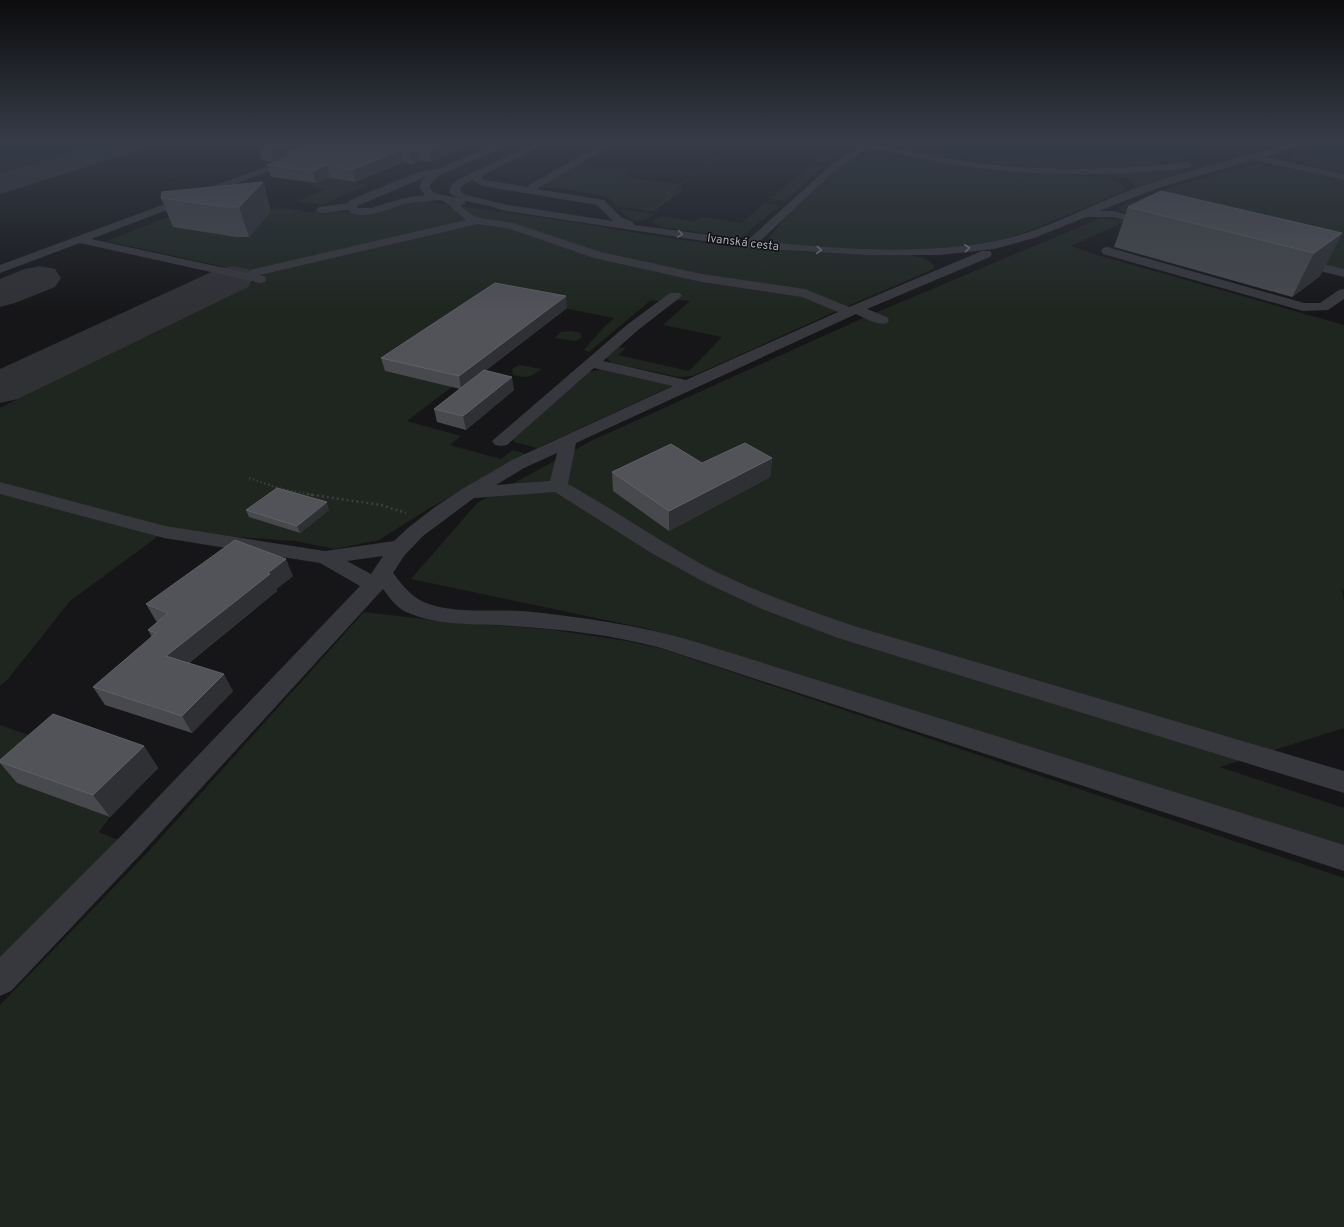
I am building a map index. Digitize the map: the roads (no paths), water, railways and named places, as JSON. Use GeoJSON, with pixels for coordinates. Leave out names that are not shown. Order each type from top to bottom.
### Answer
{"type":"FeatureCollection","features":[{"type":"Feature","properties":{"kind":"street"},"geometry":{"type":"LineString","coordinates":[[0,269],[191,199]]}},
{"type":"Feature","properties":{"kind":"street"},"geometry":{"type":"LineString","coordinates":[[320,210],[351,206],[354,202],[360,199]]}},
{"type":"Feature","properties":{"kind":"street"},"geometry":{"type":"LineString","coordinates":[[351,206],[355,211],[372,211],[404,201],[438,199]]}},
{"type":"Feature","properties":{"kind":"street"},"geometry":{"type":"LineString","coordinates":[[443,199],[468,217],[478,221],[509,226],[598,255],[702,278],[805,294],[882,320]]}},
{"type":"Feature","properties":{"kind":"street"},"geometry":{"type":"LineString","coordinates":[[445,199],[506,208]]}},
{"type":"Feature","properties":{"kind":"street","name":"Ivanská cesta"},"geometry":{"type":"LineString","coordinates":[[474,199],[506,208],[750,244],[839,251],[928,252],[992,245],[1022,238],[1118,199]]}},
{"type":"Feature","properties":{"kind":"street"},"geometry":{"type":"LineString","coordinates":[[509,199],[511,202],[617,219],[641,228]]}},
{"type":"Feature","properties":{"kind":"street"},"geometry":{"type":"LineString","coordinates":[[521,199],[525,204]]}},
{"type":"Feature","properties":{"kind":"street"},"geometry":{"type":"LineString","coordinates":[[535,199],[540,207]]}},
{"type":"Feature","properties":{"kind":"street"},"geometry":{"type":"LineString","coordinates":[[547,199],[554,209]]}},
{"type":"Feature","properties":{"kind":"street"},"geometry":{"type":"LineString","coordinates":[[561,199],[569,212]]}},
{"type":"Feature","properties":{"kind":"street"},"geometry":{"type":"LineString","coordinates":[[586,199],[600,202],[617,219]]}},
{"type":"Feature","properties":{"kind":"street"},"geometry":{"type":"LineString","coordinates":[[750,244],[799,199]]}},
{"type":"Feature","properties":{"kind":"street"},"geometry":{"type":"LineString","coordinates":[[1103,205],[1113,214]]}},
{"type":"Feature","properties":{"kind":"street"},"geometry":{"type":"LineString","coordinates":[[1081,214],[1113,214],[1167,228]]}},
{"type":"Feature","properties":{"kind":"street"},"geometry":{"type":"LineString","coordinates":[[80,240],[257,276],[478,221]]}},
{"type":"Feature","properties":{"kind":"street"},"geometry":{"type":"LineString","coordinates":[[0,980],[130,845],[378,580],[400,547],[429,520],[469,493],[518,464],[852,310],[1022,238]]}},
{"type":"Feature","properties":{"kind":"street"},"geometry":{"type":"LineString","coordinates":[[928,252],[954,267]]}},
{"type":"Feature","properties":{"kind":"street"},"geometry":{"type":"LineString","coordinates":[[1107,252],[1303,308],[1323,307],[1344,293]]}},
{"type":"Feature","properties":{"kind":"street"},"geometry":{"type":"LineString","coordinates":[[1282,257],[1344,273]]}},
{"type":"Feature","properties":{"kind":"street"},"geometry":{"type":"LineString","coordinates":[[502,441],[633,327],[675,296]]}},
{"type":"Feature","properties":{"kind":"street"},"geometry":{"type":"LineString","coordinates":[[591,363],[688,385]]}},
{"type":"Feature","properties":{"kind":"street"},"geometry":{"type":"LineString","coordinates":[[558,486],[568,441]]}},
{"type":"Feature","properties":{"kind":"street"},"geometry":{"type":"LineString","coordinates":[[469,493],[516,488],[558,486],[590,504],[656,547],[695,569],[804,618],[861,637],[1344,782]]}},
{"type":"Feature","properties":{"kind":"street"},"geometry":{"type":"LineString","coordinates":[[0,488],[164,532],[325,557],[392,586],[410,605],[425,611],[440,614],[521,619],[585,627],[634,634],[688,648],[1344,858]]}},
{"type":"Feature","properties":{"kind":"street"},"geometry":{"type":"LineString","coordinates":[[325,557],[400,547]]}}]}
